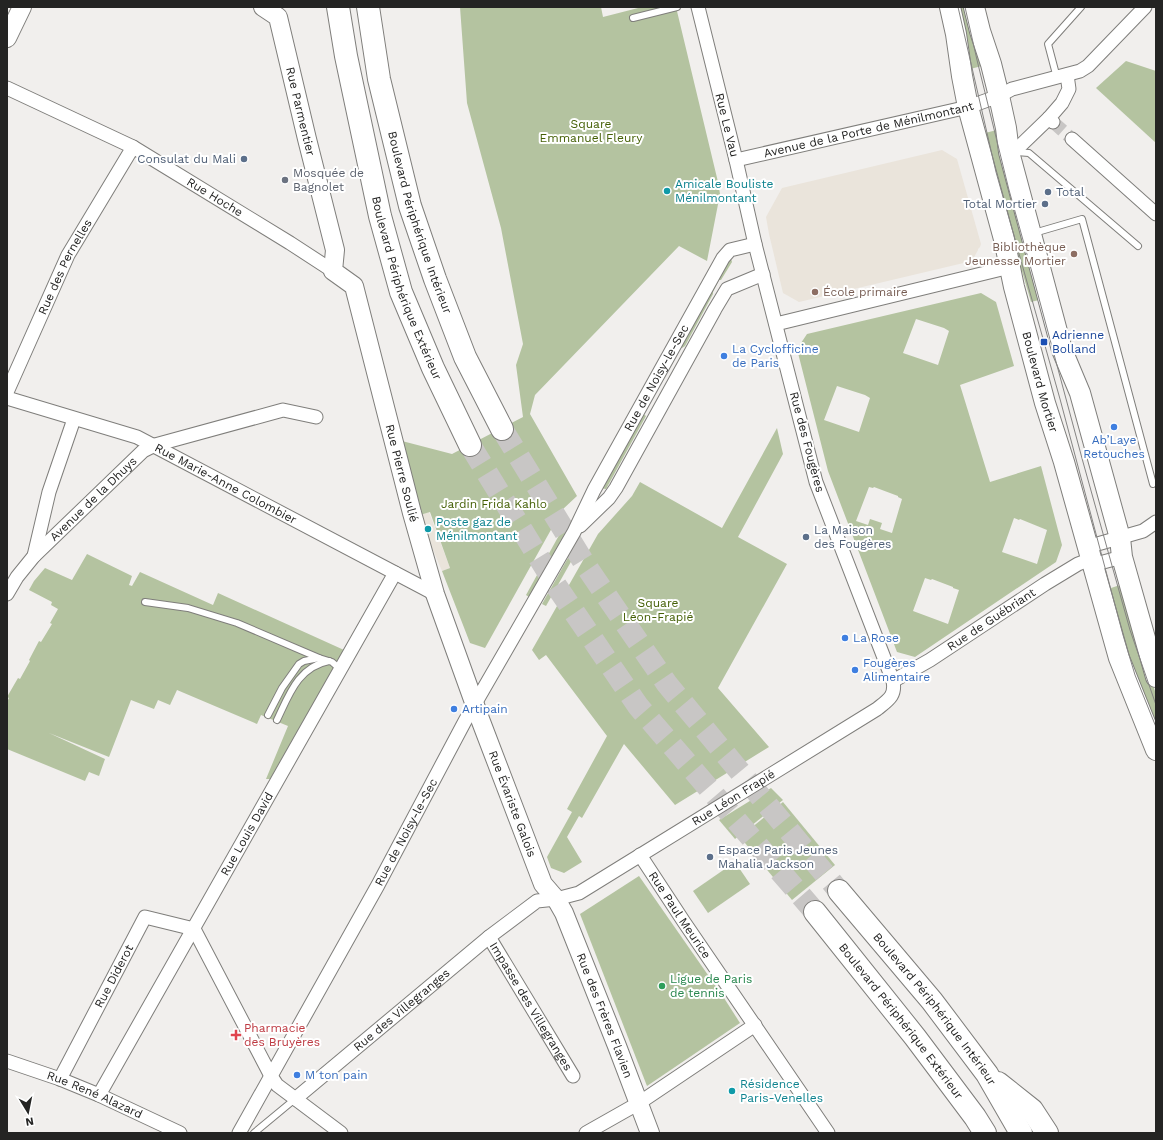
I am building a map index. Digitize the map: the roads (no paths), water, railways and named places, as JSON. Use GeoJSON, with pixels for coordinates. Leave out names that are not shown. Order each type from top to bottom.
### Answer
{"type":"FeatureCollection","features":[{"type":"Feature","properties":{"kind":"highway","name":"Boulevard Périphérique Extérieur"},"geometry":{"type":"LineString","coordinates":[[338,7],[346,56],[379,208],[401,292],[433,368],[470,445]]}},
{"type":"Feature","properties":{"kind":"highway","name":"Boulevard Périphérique Intérieur"},"geometry":{"type":"LineString","coordinates":[[368,7],[379,79],[410,206],[435,279],[466,357],[502,429]]}},
{"type":"Feature","properties":{"kind":"highway","name":"Boulevard Périphérique Intérieur"},"geometry":{"type":"LineString","coordinates":[[839,891],[932,1001],[987,1074],[1022,1133]]}},
{"type":"Feature","properties":{"kind":"highway","name":"Boulevard Périphérique Extérieur"},"geometry":{"type":"LineString","coordinates":[[815,912],[915,1038],[979,1128]]}},
{"type":"Feature","properties":{"kind":"highway"},"geometry":{"type":"LineString","coordinates":[[987,1074],[1032,1110],[1047,1133]]}},
{"type":"Feature","properties":{"kind":"main road","name":"Boulevard Mortier"},"geometry":{"type":"LineString","coordinates":[[950,7],[968,107],[1004,239],[1045,403],[1064,462],[1119,658],[1156,750]]}},
{"type":"Feature","properties":{"kind":"main road"},"geometry":{"type":"LineString","coordinates":[[974,7],[999,96],[1006,128],[1009,152],[1030,234],[1062,350],[1080,393],[1120,538],[1122,557],[1156,677]]}},
{"type":"Feature","properties":{"kind":"street"},"geometry":{"type":"LineString","coordinates":[[7,38],[22,7]]}},
{"type":"Feature","properties":{"kind":"street","name":"Rue Parmentier"},"geometry":{"type":"LineString","coordinates":[[263,7],[277,12],[335,250],[333,271]]}},
{"type":"Feature","properties":{"kind":"street","name":"Rue Le Vau"},"geometry":{"type":"LineString","coordinates":[[698,7],[755,244]]}},
{"type":"Feature","properties":{"kind":"street","name":"Avenue de la Porte de Ménilmontant"},"geometry":{"type":"LineString","coordinates":[[736,160],[968,107],[999,96],[1012,89],[1080,71],[1088,66],[1145,7]]}},
{"type":"Feature","properties":{"kind":"street"},"geometry":{"type":"LineString","coordinates":[[1009,152],[1020,146],[1051,120],[1069,89],[1062,76]]}},
{"type":"Feature","properties":{"kind":"street","name":"Rue Hoche"},"geometry":{"type":"LineString","coordinates":[[7,88],[132,147],[290,243],[333,271]]}},
{"type":"Feature","properties":{"kind":"street"},"geometry":{"type":"LineString","coordinates":[[1072,140],[1156,214]]}},
{"type":"Feature","properties":{"kind":"street","name":"Rue des Pernelles"},"geometry":{"type":"LineString","coordinates":[[7,392],[68,254],[132,147]]}},
{"type":"Feature","properties":{"kind":"street","name":"Rue des Fougères"},"geometry":{"type":"LineString","coordinates":[[755,244],[816,482],[893,681]]}},
{"type":"Feature","properties":{"kind":"street","name":"Rue de Noisy-le-Sec"},"geometry":{"type":"LineString","coordinates":[[239,1133],[378,885],[465,721],[574,532],[594,490],[725,255],[730,250],[755,244]]}},
{"type":"Feature","properties":{"kind":"street"},"geometry":{"type":"LineString","coordinates":[[776,324],[1010,267]]}},
{"type":"Feature","properties":{"kind":"street","name":"Rue Pierre Soulié"},"geometry":{"type":"LineString","coordinates":[[333,271],[354,286],[410,505],[435,594],[475,705]]}},
{"type":"Feature","properties":{"kind":"street","name":"Rue de Noisy-le-Sec"},"geometry":{"type":"LineString","coordinates":[[574,532],[609,498],[616,488],[727,289],[763,274]]}},
{"type":"Feature","properties":{"kind":"street","name":"Rue Marie-Anne Colombier"},"geometry":{"type":"LineString","coordinates":[[7,398],[137,437],[435,594]]}},
{"type":"Feature","properties":{"kind":"street","name":"Avenue de la Dhuys"},"geometry":{"type":"LineString","coordinates":[[7,594],[17,577],[34,556],[144,451],[154,445],[283,410],[316,417]]}},
{"type":"Feature","properties":{"kind":"street"},"geometry":{"type":"LineString","coordinates":[[34,556],[49,492],[74,419]]}},
{"type":"Feature","properties":{"kind":"street"},"geometry":{"type":"LineString","coordinates":[[1090,557],[1120,538],[1143,531],[1156,522]]}},
{"type":"Feature","properties":{"kind":"street","name":"Rue de Guébriant"},"geometry":{"type":"LineString","coordinates":[[893,681],[930,660],[1045,584],[1090,557],[1122,557]]}},
{"type":"Feature","properties":{"kind":"street","name":"Rue Louis David"},"geometry":{"type":"LineString","coordinates":[[99,1095],[194,929],[335,665],[395,573]]}},
{"type":"Feature","properties":{"kind":"street","name":"Rue Léon Frapié"},"geometry":{"type":"LineString","coordinates":[[556,899],[580,893],[877,709],[891,698],[894,690],[893,681]]}},
{"type":"Feature","properties":{"kind":"street","name":"Rue Évariste Galois"},"geometry":{"type":"LineString","coordinates":[[475,705],[543,884],[556,899]]}},
{"type":"Feature","properties":{"kind":"street","name":"Rue Paul Meurice"},"geometry":{"type":"LineString","coordinates":[[640,855],[828,1133]]}},
{"type":"Feature","properties":{"kind":"street","name":"Rue des Villegranges"},"geometry":{"type":"LineString","coordinates":[[295,1099],[489,937],[537,901],[556,899]]}},
{"type":"Feature","properties":{"kind":"street","name":"Rue des Frères Flavien"},"geometry":{"type":"LineString","coordinates":[[556,899],[564,913],[650,1133]]}},
{"type":"Feature","properties":{"kind":"street","name":"Rue Diderot"},"geometry":{"type":"LineString","coordinates":[[60,1079],[145,917],[194,929]]}},
{"type":"Feature","properties":{"kind":"street"},"geometry":{"type":"LineString","coordinates":[[194,929],[271,1076],[277,1084],[295,1099],[341,1133]]}},
{"type":"Feature","properties":{"kind":"street","name":"Impasse des Villegranges"},"geometry":{"type":"LineString","coordinates":[[489,937],[573,1076]]}},
{"type":"Feature","properties":{"kind":"street"},"geometry":{"type":"LineString","coordinates":[[586,1133],[639,1103],[755,1025]]}},
{"type":"Feature","properties":{"kind":"street","name":"Rue René Alazard"},"geometry":{"type":"LineString","coordinates":[[7,1061],[60,1079],[99,1095],[180,1133]]}},
{"type":"Feature","properties":{"kind":"lane"},"geometry":{"type":"LineString","coordinates":[[633,18],[677,7]]}},
{"type":"Feature","properties":{"kind":"lane"},"geometry":{"type":"LineString","coordinates":[[1062,76],[1048,44],[1081,7]]}},
{"type":"Feature","properties":{"kind":"lane"},"geometry":{"type":"LineString","coordinates":[[1009,152],[1029,153],[1138,246]]}},
{"type":"Feature","properties":{"kind":"lane"},"geometry":{"type":"LineString","coordinates":[[1030,234],[1082,219],[1153,484]]}},
{"type":"Feature","properties":{"kind":"lane"},"geometry":{"type":"LineString","coordinates":[[145,602],[188,608],[237,623],[335,665]]}},
{"type":"Feature","properties":{"kind":"lane"},"geometry":{"type":"LineString","coordinates":[[268,715],[282,688],[296,668],[304,661],[319,658]]}},
{"type":"Feature","properties":{"kind":"lane"},"geometry":{"type":"LineString","coordinates":[[277,720],[291,691],[305,672],[316,665],[335,665]]}},
{"type":"Feature","properties":{"kind":"lane","name":"Rue des Villegranges"},"geometry":{"type":"LineString","coordinates":[[254,1133],[295,1099]]}},
{"type":"Feature","properties":{"kind":"tunnel"},"geometry":{"type":"LineString","coordinates":[[1053,122],[1072,139]]}},
{"type":"Feature","properties":{"kind":"tunnel"},"geometry":{"type":"LineString","coordinates":[[502,429],[586,566],[667,684],[839,891]]}},
{"type":"Feature","properties":{"kind":"tunnel"},"geometry":{"type":"LineString","coordinates":[[470,445],[555,584],[638,706],[815,912]]}},
{"type":"Feature","properties":{"kind":"tram line"},"geometry":{"type":"LineString","coordinates":[[958,7],[996,172],[1060,399],[1123,635],[1135,675],[1156,727]]}},
{"type":"Feature","properties":{"kind":"tram line"},"geometry":{"type":"LineString","coordinates":[[965,7],[1009,190],[1083,462],[1130,630],[1156,705]]}},
{"type":"Feature","properties":{"kind":"place","name":"Consulat du Mali"},"geometry":{"type":"Point","coordinates":[244,159]}},
{"type":"Feature","properties":{"kind":"place","name":"Mosquée de Bagnolet"},"geometry":{"type":"Point","coordinates":[285,180]}},
{"type":"Feature","properties":{"kind":"place","name":"Amicale Bouliste Ménilmontant"},"geometry":{"type":"Point","coordinates":[667,191]}},
{"type":"Feature","properties":{"kind":"place","name":"Total"},"geometry":{"type":"Point","coordinates":[1048,192]}},
{"type":"Feature","properties":{"kind":"place","name":"Total Mortier"},"geometry":{"type":"Point","coordinates":[1045,204]}},
{"type":"Feature","properties":{"kind":"place","name":"Bibliothèque Jeunesse Mortier"},"geometry":{"type":"Point","coordinates":[1074,254]}},
{"type":"Feature","properties":{"kind":"place","name":"École primaire"},"geometry":{"type":"Point","coordinates":[815,292]}},
{"type":"Feature","properties":{"kind":"place","name":"Adrienne Bolland"},"geometry":{"type":"Point","coordinates":[1044,342]}},
{"type":"Feature","properties":{"kind":"place","name":"La Cyclofficine de Paris"},"geometry":{"type":"Point","coordinates":[724,356]}},
{"type":"Feature","properties":{"kind":"place","name":"Ab’Laye Retouches"},"geometry":{"type":"Point","coordinates":[1114,427]}},
{"type":"Feature","properties":{"kind":"place","name":"Poste gaz de Ménilmontant"},"geometry":{"type":"Point","coordinates":[428,529]}},
{"type":"Feature","properties":{"kind":"place","name":"La Maison des Fougères"},"geometry":{"type":"Point","coordinates":[806,537]}},
{"type":"Feature","properties":{"kind":"place","name":"La Rose"},"geometry":{"type":"Point","coordinates":[845,638]}},
{"type":"Feature","properties":{"kind":"place","name":"Fougères Alimentaire"},"geometry":{"type":"Point","coordinates":[855,670]}},
{"type":"Feature","properties":{"kind":"place","name":"Artipain"},"geometry":{"type":"Point","coordinates":[454,709]}},
{"type":"Feature","properties":{"kind":"place","name":"Espace Paris Jeunes Mahalia Jackson"},"geometry":{"type":"Point","coordinates":[710,857]}},
{"type":"Feature","properties":{"kind":"place","name":"Ligue de Paris de tennis"},"geometry":{"type":"Point","coordinates":[662,986]}},
{"type":"Feature","properties":{"kind":"place","name":"Pharmacie des Bruyères"},"geometry":{"type":"Point","coordinates":[236,1035]}},
{"type":"Feature","properties":{"kind":"place","name":"M ton pain"},"geometry":{"type":"Point","coordinates":[297,1075]}},
{"type":"Feature","properties":{"kind":"place","name":"Résidence Paris-Venelles"},"geometry":{"type":"Point","coordinates":[732,1091]}},
{"type":"Feature","properties":{"kind":"park label","name":"Square Emmanuel Fleury"},"geometry":{"type":"Point","coordinates":[591,131]}},
{"type":"Feature","properties":{"kind":"park label","name":"Jardin Frida Kahlo"},"geometry":{"type":"Point","coordinates":[494,504]}},
{"type":"Feature","properties":{"kind":"park label","name":"Square Léon-Frapié"},"geometry":{"type":"Point","coordinates":[658,610]}}]}
